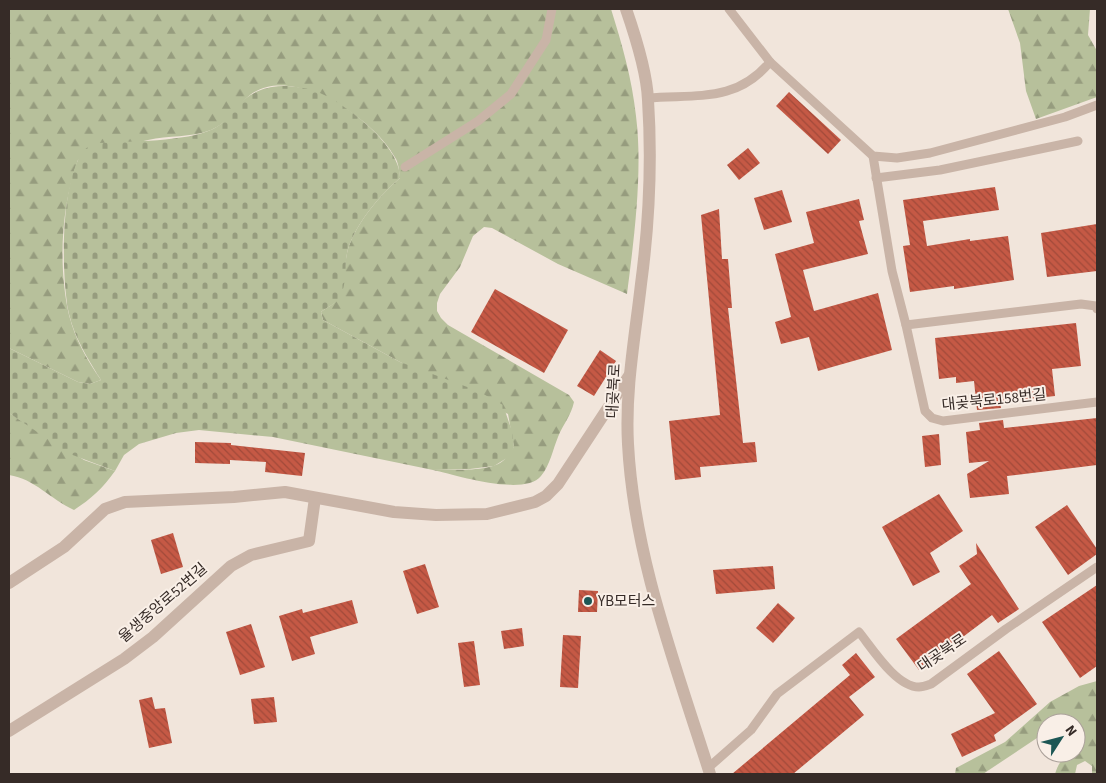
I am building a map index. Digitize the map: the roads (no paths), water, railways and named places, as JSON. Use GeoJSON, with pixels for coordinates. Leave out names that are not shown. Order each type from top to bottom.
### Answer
{"type":"FeatureCollection","features":[{"type":"Feature","properties":{"kind":"street","name":"대곶북로"},"geometry":{"type":"LineString","coordinates":[[626,9],[648,98],[649,201],[642,283],[629,376],[628,443],[633,508],[648,576],[709,771]]}},
{"type":"Feature","properties":{"kind":"street"},"geometry":{"type":"LineString","coordinates":[[9,583],[64,547],[105,509],[126,502],[218,498],[285,492],[394,512],[436,515],[487,514],[535,502],[546,496],[558,484],[629,376]]}},
{"type":"Feature","properties":{"kind":"street","name":"율생중앙로52번길"},"geometry":{"type":"LineString","coordinates":[[9,732],[124,659],[153,637],[231,566],[251,555],[309,541],[315,498]]}},
{"type":"Feature","properties":{"kind":"lane"},"geometry":{"type":"LineString","coordinates":[[405,167],[478,121],[512,94],[546,40],[552,9]]}},
{"type":"Feature","properties":{"kind":"lane"},"geometry":{"type":"LineString","coordinates":[[728,9],[770,62],[873,156],[897,158],[930,153],[1065,117],[1097,105]]}},
{"type":"Feature","properties":{"kind":"lane"},"geometry":{"type":"LineString","coordinates":[[648,98],[686,95],[710,96],[736,89],[762,72],[770,62]]}},
{"type":"Feature","properties":{"kind":"lane"},"geometry":{"type":"LineString","coordinates":[[876,178],[958,167],[1078,141]]}},
{"type":"Feature","properties":{"kind":"lane","name":"대곶북로158번길"},"geometry":{"type":"LineString","coordinates":[[873,156],[892,271],[925,411],[932,418],[943,421],[1097,402]]}},
{"type":"Feature","properties":{"kind":"lane"},"geometry":{"type":"LineString","coordinates":[[906,325],[1081,304],[1096,306],[1097,309]]}},
{"type":"Feature","properties":{"kind":"lane","name":"대곶북로"},"geometry":{"type":"LineString","coordinates":[[709,771],[751,730],[777,694],[859,632],[890,672],[907,683],[919,687],[931,684],[1006,629],[1097,567]]}},
{"type":"Feature","properties":{"kind":"place","name":"YB모터스"},"geometry":{"type":"Point","coordinates":[588,601]}}]}
